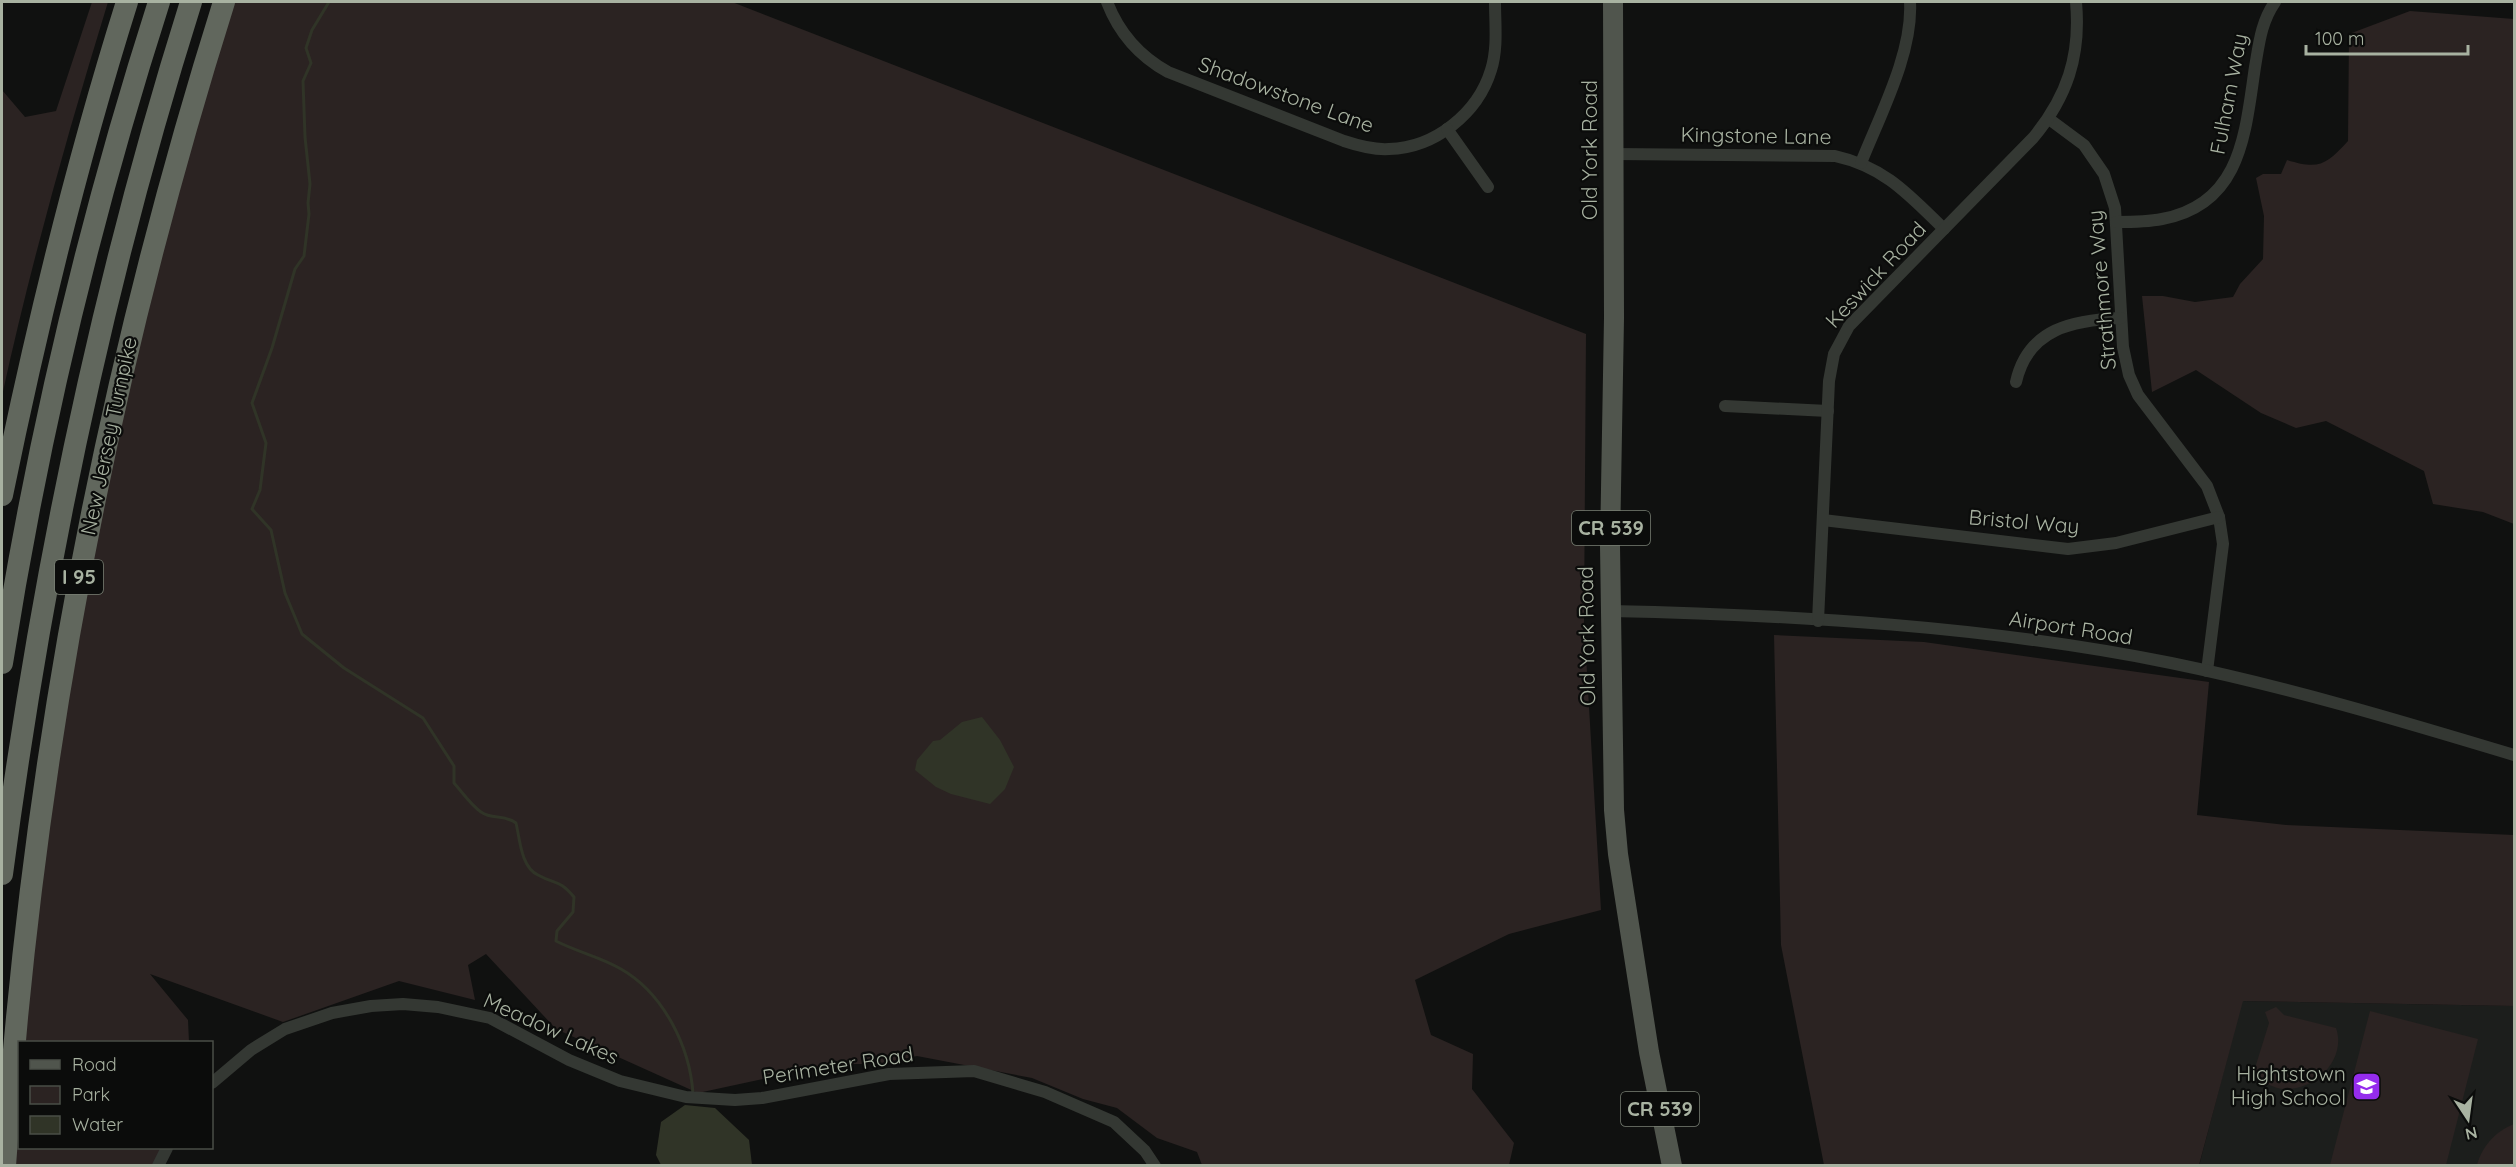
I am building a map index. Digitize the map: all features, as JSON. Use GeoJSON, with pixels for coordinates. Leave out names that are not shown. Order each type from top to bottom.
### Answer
{"type":"FeatureCollection","features":[{"type":"Feature","properties":{"kind":"highway"},"geometry":{"type":"LineString","coordinates":[[2,495],[25,382],[63,228],[128,2]]}},
{"type":"Feature","properties":{"kind":"highway"},"geometry":{"type":"LineString","coordinates":[[2,663],[29,511],[60,368],[111,163],[159,2]]}},
{"type":"Feature","properties":{"kind":"highway","name":"New Jersey Turnpike"},"geometry":{"type":"LineString","coordinates":[[2,874],[31,668],[75,441],[132,205],[191,2]]}},
{"type":"Feature","properties":{"kind":"highway","name":"New Jersey Turnpike"},"geometry":{"type":"LineString","coordinates":[[5,1166],[16,1020],[33,874],[57,704],[82,561],[112,415],[146,272],[188,120],[224,2]]}},
{"type":"Feature","properties":{"kind":"main road","name":"Old York Road"},"geometry":{"type":"LineString","coordinates":[[1613,2],[1610,611],[1614,810],[1618,854],[1649,1052],[1672,1166]]}},
{"type":"Feature","properties":{"kind":"street","name":"Shadowstone Lane"},"geometry":{"type":"LineString","coordinates":[[1107,2],[1122,33],[1152,63],[1188,80],[1344,141],[1374,148],[1402,148],[1432,138],[1447,129],[1473,104],[1485,86],[1491,70],[1495,51],[1495,2]]}},
{"type":"Feature","properties":{"kind":"street"},"geometry":{"type":"LineString","coordinates":[[1861,163],[1905,50],[1910,30],[1910,2]]}},
{"type":"Feature","properties":{"kind":"street","name":"Keswick Road"},"geometry":{"type":"LineString","coordinates":[[1818,621],[1831,367],[1839,341],[1849,326],[2049,119],[2060,98],[2072,64],[2076,34],[2076,2]]}},
{"type":"Feature","properties":{"kind":"street","name":"Fulham Way"},"geometry":{"type":"LineString","coordinates":[[2116,222],[2156,220],[2182,214],[2210,197],[2228,178],[2241,148],[2261,32],[2275,2]]}},
{"type":"Feature","properties":{"kind":"street","name":"Strathmore Way"},"geometry":{"type":"LineString","coordinates":[[2049,119],[2073,135],[2094,158],[2111,192],[2116,222],[2125,361],[2132,385],[2204,481],[2219,517],[2223,544],[2207,671]]}},
{"type":"Feature","properties":{"kind":"street"},"geometry":{"type":"LineString","coordinates":[[1447,129],[1488,187]]}},
{"type":"Feature","properties":{"kind":"street","name":"Kingstone Lane"},"geometry":{"type":"LineString","coordinates":[[1614,154],[1816,154],[1835,156],[1861,163],[1900,186],[1944,229]]}},
{"type":"Feature","properties":{"kind":"street"},"geometry":{"type":"LineString","coordinates":[[2016,382],[2026,356],[2055,330],[2080,322],[2121,318]]}},
{"type":"Feature","properties":{"kind":"street"},"geometry":{"type":"LineString","coordinates":[[1725,406],[1828,411]]}},
{"type":"Feature","properties":{"kind":"street","name":"Bristol Way"},"geometry":{"type":"LineString","coordinates":[[1823,520],[2068,549],[2116,543],[2219,517]]}},
{"type":"Feature","properties":{"kind":"street","name":"Airport Road"},"geometry":{"type":"LineString","coordinates":[[1610,611],[1711,613],[2006,637],[2170,663],[2347,705],[2514,755]]}},
{"type":"Feature","properties":{"kind":"street","name":"Meadow Lakes"},"geometry":{"type":"LineString","coordinates":[[213,1082],[251,1050],[285,1029],[332,1012],[371,1005],[403,1004],[438,1007],[490,1018],[569,1060],[620,1081],[686,1097],[713,1100]]}},
{"type":"Feature","properties":{"kind":"street","name":"Perimeter Road"},"geometry":{"type":"LineString","coordinates":[[713,1100],[762,1098],[889,1074],[974,1071],[1045,1092],[1114,1122],[1145,1151],[1155,1166]]}},
{"type":"Feature","properties":{"kind":"street"},"geometry":{"type":"LineString","coordinates":[[158,1166],[166,1149]]}},
{"type":"Feature","properties":{"kind":"shaded area","name":"Hightstown High School"},"geometry":{"type":"Polygon","coordinates":[[[2242,1001],[2514,1006],[2514,1165],[2199,1166],[2242,1001]]]}},
{"type":"Feature","properties":{"kind":"green space"},"geometry":{"type":"Polygon","coordinates":[[[92,2],[108,2],[51,198],[2,396],[2,90],[25,117],[56,111],[92,2]]]}},
{"type":"Feature","properties":{"kind":"green space"},"geometry":{"type":"Polygon","coordinates":[[[215,2],[732,2],[1586,334],[1584,622],[1601,910],[1509,934],[1415,980],[1431,1035],[1473,1054],[1472,1089],[1514,1143],[1509,1165],[1202,1165],[1197,1152],[1157,1138],[1117,1108],[1083,1099],[1032,1078],[917,1056],[879,1064],[832,1064],[698,1093],[556,1029],[486,954],[468,965],[475,1000],[399,981],[283,1022],[150,974],[188,1020],[189,1041],[18,1041],[18,1149],[162,1149],[153,1165],[2,1166],[46,723],[215,2]]]}},
{"type":"Feature","properties":{"kind":"green space"},"geometry":{"type":"Polygon","coordinates":[[[2410,11],[2514,19],[2514,524],[2483,512],[2433,504],[2424,471],[2326,421],[2296,428],[2261,413],[2196,370],[2152,392],[2142,296],[2163,296],[2195,302],[2233,297],[2240,284],[2263,259],[2264,216],[2256,178],[2263,174],[2281,174],[2287,160],[2307,165],[2321,163],[2334,156],[2348,141],[2349,34],[2410,11]]]}},
{"type":"Feature","properties":{"kind":"green space"},"geometry":{"type":"Polygon","coordinates":[[[1774,635],[1924,642],[2209,682],[2197,815],[2286,825],[2514,835],[2514,1006],[2243,1001],[2199,1165],[1824,1165],[1781,945],[1774,635]]]}},
{"type":"Feature","properties":{"kind":"green space"},"geometry":{"type":"Polygon","coordinates":[[[2276,1007],[2284,1015],[2336,1028],[2337,1051],[2333,1061],[2326,1071],[2307,1085],[2281,1089],[2258,1078],[2255,1068],[2269,1023],[2265,1012],[2276,1007]]]}},
{"type":"Feature","properties":{"kind":"green space"},"geometry":{"type":"Polygon","coordinates":[[[2370,1011],[2478,1039],[2446,1165],[2330,1165],[2370,1011]]]}},
{"type":"Feature","properties":{"kind":"green space"},"geometry":{"type":"Polygon","coordinates":[[[2514,1124],[2514,1165],[2477,1165],[2482,1152],[2491,1140],[2514,1124]]]}},
{"type":"Feature","properties":{"kind":"water"},"geometry":{"type":"Polygon","coordinates":[[[982,717],[1000,740],[1014,767],[1005,789],[990,804],[951,794],[936,787],[915,770],[917,760],[933,741],[940,740],[962,722],[982,717]]]}},
{"type":"Feature","properties":{"kind":"water"},"geometry":{"type":"Polygon","coordinates":[[[685,1105],[715,1108],[749,1140],[752,1165],[661,1165],[656,1155],[661,1122],[685,1105]]]}},
{"type":"Feature","properties":{"kind":"waterway"},"geometry":{"type":"LineString","coordinates":[[329,2],[312,30],[306,48],[311,63],[303,81],[305,137],[310,184],[304,256],[295,269],[272,348],[252,403],[266,443],[260,490],[252,509],[271,530],[285,593],[302,634],[344,668],[423,718],[454,766],[454,783],[470,802],[489,816],[512,820],[516,823],[522,852],[528,866],[538,875],[561,885],[574,897],[573,912],[557,931],[556,941],[621,969],[650,992],[672,1022],[680,1040],[691,1076],[693,1094]]}},
{"type":"Feature","properties":{"kind":"place","name":"Hightstown High School"},"geometry":{"type":"Point","coordinates":[2367,1086]}}]}
